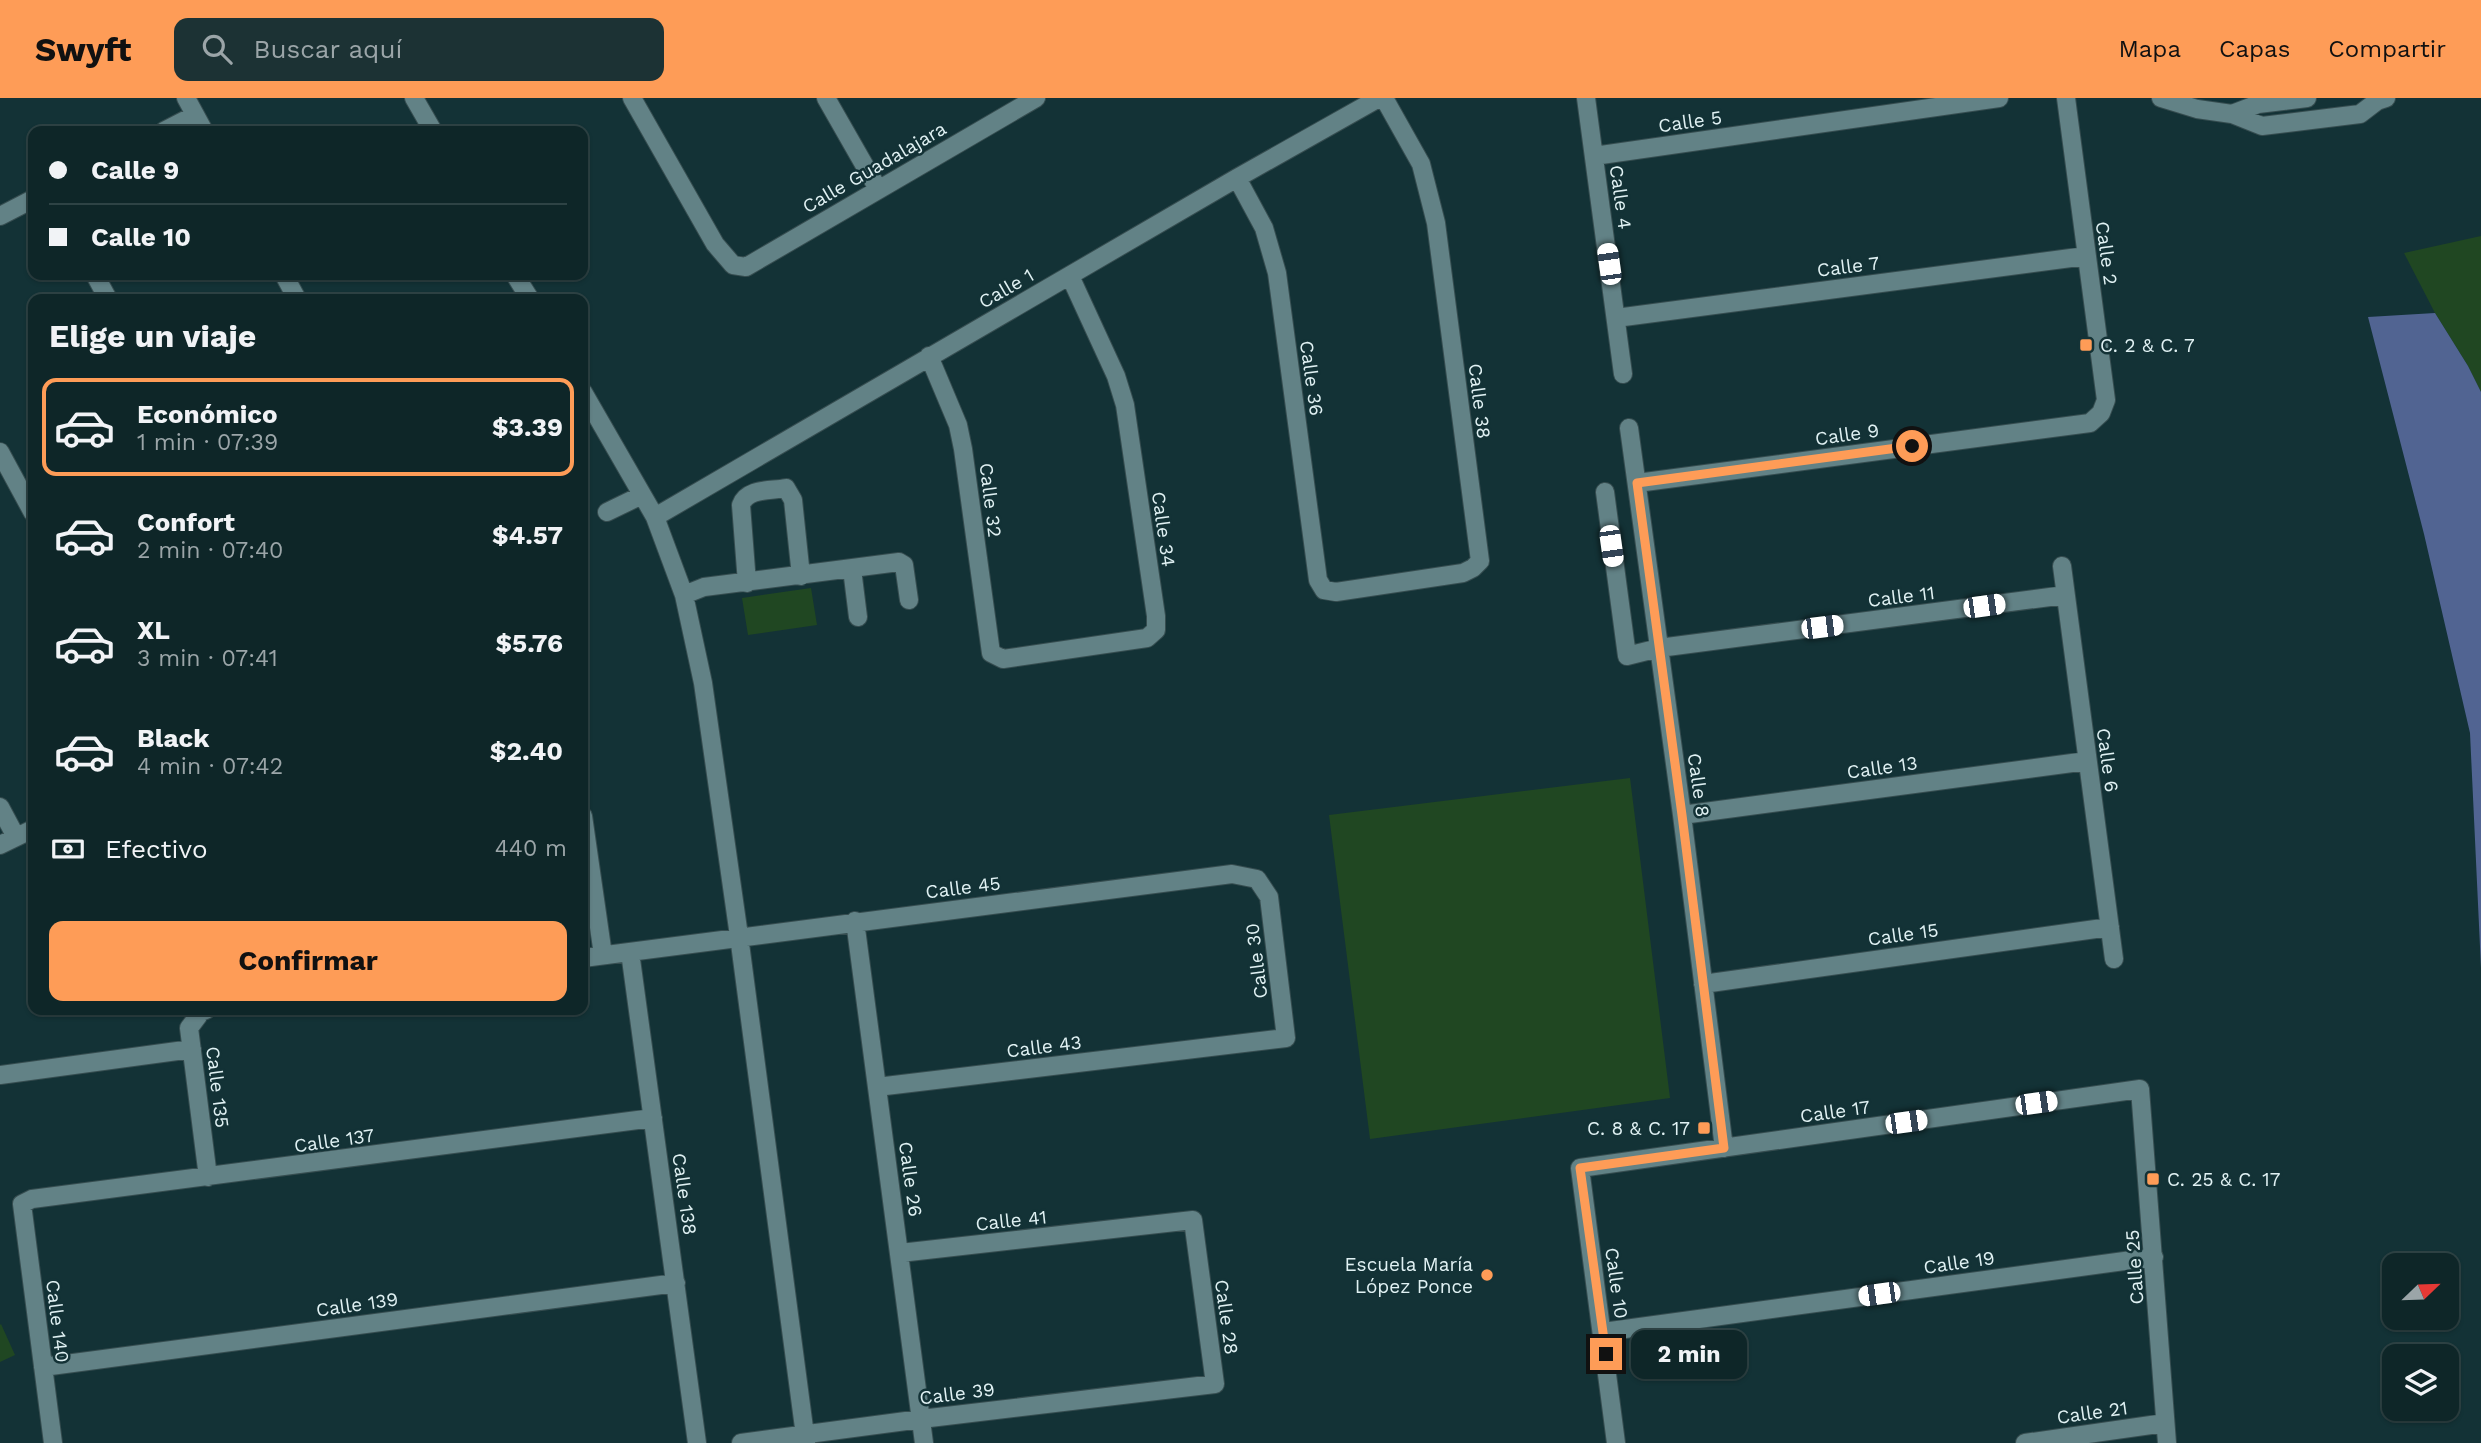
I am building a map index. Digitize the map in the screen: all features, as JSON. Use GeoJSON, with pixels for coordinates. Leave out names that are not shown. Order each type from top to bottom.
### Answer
{"type":"FeatureCollection","features":[{"type":"Feature","properties":{"kind":"street"},"geometry":{"type":"LineString","coordinates":[[186,98],[201,126]]}},
{"type":"Feature","properties":{"kind":"street"},"geometry":{"type":"LineString","coordinates":[[414,98],[430,126]]}},
{"type":"Feature","properties":{"kind":"street","name":"Calle Guadalajara"},"geometry":{"type":"LineString","coordinates":[[632,98],[715,244],[733,265],[746,267],[1036,98]]}},
{"type":"Feature","properties":{"kind":"street"},"geometry":{"type":"LineString","coordinates":[[827,98],[878,188]]}},
{"type":"Feature","properties":{"kind":"street","name":"Calle 1"},"geometry":{"type":"LineString","coordinates":[[655,517],[1237,178],[1381,98]]}},
{"type":"Feature","properties":{"kind":"street","name":"Calle 38"},"geometry":{"type":"LineString","coordinates":[[1324,590],[1336,592],[1463,573],[1480,561],[1436,223],[1421,164],[1381,98]]}},
{"type":"Feature","properties":{"kind":"street","name":"Calle 4"},"geometry":{"type":"LineString","coordinates":[[1586,98],[1623,374]]}},
{"type":"Feature","properties":{"kind":"street","name":"Calle 5"},"geometry":{"type":"LineString","coordinates":[[1594,156],[1999,98]]}},
{"type":"Feature","properties":{"kind":"street","name":"Calle 2"},"geometry":{"type":"LineString","coordinates":[[2066,98],[2106,400],[2101,413]]}},
{"type":"Feature","properties":{"kind":"street"},"geometry":{"type":"LineString","coordinates":[[2161,98],[2196,109],[2232,114],[2262,126],[2360,114],[2377,99]]}},
{"type":"Feature","properties":{"kind":"street"},"geometry":{"type":"LineString","coordinates":[[2232,114],[2250,103],[2308,98]]}},
{"type":"Feature","properties":{"kind":"street"},"geometry":{"type":"LineString","coordinates":[[2288,99],[2291,123]]}},
{"type":"Feature","properties":{"kind":"street"},"geometry":{"type":"LineString","coordinates":[[174,126],[195,115]]}},
{"type":"Feature","properties":{"kind":"street","name":"Calle 36"},"geometry":{"type":"LineString","coordinates":[[1237,178],[1264,228],[1277,273],[1318,580],[1324,590]]}},
{"type":"Feature","properties":{"kind":"street"},"geometry":{"type":"LineString","coordinates":[[0,216],[28,202]]}},
{"type":"Feature","properties":{"kind":"street","name":"Calle 7"},"geometry":{"type":"LineString","coordinates":[[1616,317],[2086,256]]}},
{"type":"Feature","properties":{"kind":"street","name":"Calle 34"},"geometry":{"type":"LineString","coordinates":[[990,653],[1003,659],[1147,638],[1156,630],[1125,405],[1116,376],[1070,276]]}},
{"type":"Feature","properties":{"kind":"street","name":"Calle 32"},"geometry":{"type":"LineString","coordinates":[[929,356],[958,425],[963,449],[990,653]]}},
{"type":"Feature","properties":{"kind":"street"},"geometry":{"type":"LineString","coordinates":[[588,401],[655,517],[684,595],[703,682],[806,1439]]}},
{"type":"Feature","properties":{"kind":"street","name":"Calle 9"},"geometry":{"type":"LineString","coordinates":[[1637,483],[2090,423],[2101,413]]}},
{"type":"Feature","properties":{"kind":"street","name":"Calle 8"},"geometry":{"type":"LineString","coordinates":[[1629,428],[1724,1148]]}},
{"type":"Feature","properties":{"kind":"street"},"geometry":{"type":"LineString","coordinates":[[0,452],[28,504]]}},
{"type":"Feature","properties":{"kind":"street"},"geometry":{"type":"LineString","coordinates":[[747,583],[741,505],[743,498],[748,494],[786,488],[793,500],[801,576]]}},
{"type":"Feature","properties":{"kind":"street","name":"Calle 11"},"geometry":{"type":"LineString","coordinates":[[1605,492],[1626,656],[1660,648],[2065,595]]}},
{"type":"Feature","properties":{"kind":"street"},"geometry":{"type":"LineString","coordinates":[[607,512],[642,495]]}},
{"type":"Feature","properties":{"kind":"street"},"geometry":{"type":"LineString","coordinates":[[684,595],[704,587],[900,562],[904,565],[909,600]]}},
{"type":"Feature","properties":{"kind":"street","name":"Calle 6"},"geometry":{"type":"LineString","coordinates":[[2062,566],[2114,959]]}},
{"type":"Feature","properties":{"kind":"street"},"geometry":{"type":"LineString","coordinates":[[852,569],[858,617]]}},
{"type":"Feature","properties":{"kind":"street","name":"Calle 13"},"geometry":{"type":"LineString","coordinates":[[1682,815],[2087,761]]}},
{"type":"Feature","properties":{"kind":"street"},"geometry":{"type":"LineString","coordinates":[[0,807],[8,841],[28,831]]}},
{"type":"Feature","properties":{"kind":"street"},"geometry":{"type":"LineString","coordinates":[[588,851],[603,955]]}},
{"type":"Feature","properties":{"kind":"street","name":"Calle 30"},"geometry":{"type":"LineString","coordinates":[[1192,879],[1232,874],[1257,879],[1269,897],[1286,1038],[1216,1047]]}},
{"type":"Feature","properties":{"kind":"street","name":"Calle 45"},"geometry":{"type":"LineString","coordinates":[[739,936],[1192,879]]}},
{"type":"Feature","properties":{"kind":"street","name":"Calle 26"},"geometry":{"type":"LineString","coordinates":[[855,921],[925,1443]]}},
{"type":"Feature","properties":{"kind":"street","name":"Calle 15"},"geometry":{"type":"LineString","coordinates":[[1703,984],[2110,927]]}},
{"type":"Feature","properties":{"kind":"street"},"geometry":{"type":"LineString","coordinates":[[588,957],[739,936]]}},
{"type":"Feature","properties":{"kind":"street","name":"Calle 138"},"geometry":{"type":"LineString","coordinates":[[629,951],[697,1443]]}},
{"type":"Feature","properties":{"kind":"street","name":"Calle 135"},"geometry":{"type":"LineString","coordinates":[[199,1015],[189,1028],[208,1177]]}},
{"type":"Feature","properties":{"kind":"street","name":"Calle 43"},"geometry":{"type":"LineString","coordinates":[[877,1087],[1216,1047]]}},
{"type":"Feature","properties":{"kind":"street"},"geometry":{"type":"LineString","coordinates":[[0,1074],[192,1049]]}},
{"type":"Feature","properties":{"kind":"street","name":"Calle 17"},"geometry":{"type":"LineString","coordinates":[[1581,1171],[1580,1168],[2140,1088]]}},
{"type":"Feature","properties":{"kind":"street","name":"Calle 25"},"geometry":{"type":"LineString","coordinates":[[2140,1088],[2167,1443]]}},
{"type":"Feature","properties":{"kind":"street","name":"Calle 137"},"geometry":{"type":"LineString","coordinates":[[22,1205],[32,1199],[653,1118]]}},
{"type":"Feature","properties":{"kind":"street","name":"Calle 10"},"geometry":{"type":"LineString","coordinates":[[1581,1171],[1616,1443]]}},
{"type":"Feature","properties":{"kind":"street","name":"Calle 140"},"geometry":{"type":"LineString","coordinates":[[22,1205],[53,1443]]}},
{"type":"Feature","properties":{"kind":"street","name":"Calle 28"},"geometry":{"type":"LineString","coordinates":[[1114,1397],[1214,1384],[1193,1220],[1128,1228]]}},
{"type":"Feature","properties":{"kind":"street","name":"Calle 41"},"geometry":{"type":"LineString","coordinates":[[900,1253],[1128,1228]]}},
{"type":"Feature","properties":{"kind":"street","name":"Calle 19"},"geometry":{"type":"LineString","coordinates":[[1603,1332],[2154,1257]]}},
{"type":"Feature","properties":{"kind":"street","name":"Calle 139"},"geometry":{"type":"LineString","coordinates":[[43,1367],[676,1283]]}},
{"type":"Feature","properties":{"kind":"street","name":"Calle 39"},"geometry":{"type":"LineString","coordinates":[[741,1443],[806,1439],[921,1419],[1114,1397]]}},
{"type":"Feature","properties":{"kind":"street","name":"Calle 21"},"geometry":{"type":"LineString","coordinates":[[2025,1443],[2165,1423]]}},
{"type":"Feature","properties":{"kind":"green space"},"geometry":{"type":"Polygon","coordinates":[[[2481,236],[2481,392],[2404,253],[2481,236]]]}},
{"type":"Feature","properties":{"kind":"green space"},"geometry":{"type":"Polygon","coordinates":[[[811,588],[817,625],[748,635],[742,598],[811,588]]]}},
{"type":"Feature","properties":{"kind":"green space"},"geometry":{"type":"Polygon","coordinates":[[[1630,778],[1670,1098],[1370,1139],[1329,815],[1630,778]]]}},
{"type":"Feature","properties":{"kind":"green space"},"geometry":{"type":"Polygon","coordinates":[[[0,1325],[15,1355],[0,1362],[0,1325]]]}},
{"type":"Feature","properties":{"kind":"water"},"geometry":{"type":"Polygon","coordinates":[[[2435,313],[2481,392],[2481,968],[2470,733],[2424,534],[2368,317],[2435,313]]]}},
{"type":"Feature","properties":{"kind":"place","name":"C. 2 & C. 7"},"geometry":{"type":"Point","coordinates":[2086,345]}},
{"type":"Feature","properties":{"kind":"place","name":"C. 8 & C. 17"},"geometry":{"type":"Point","coordinates":[1704,1128]}},
{"type":"Feature","properties":{"kind":"place","name":"C. 25 & C. 17"},"geometry":{"type":"Point","coordinates":[2153,1179]}},
{"type":"Feature","properties":{"kind":"place","name":"Escuela María López Ponce"},"geometry":{"type":"Point","coordinates":[1487,1275]}},
{"type":"Feature","properties":{"kind":"route"},"geometry":{"type":"LineString","coordinates":[[1606,1354],[1580,1168],[1724,1148],[1637,483],[1912,446]]}}]}
